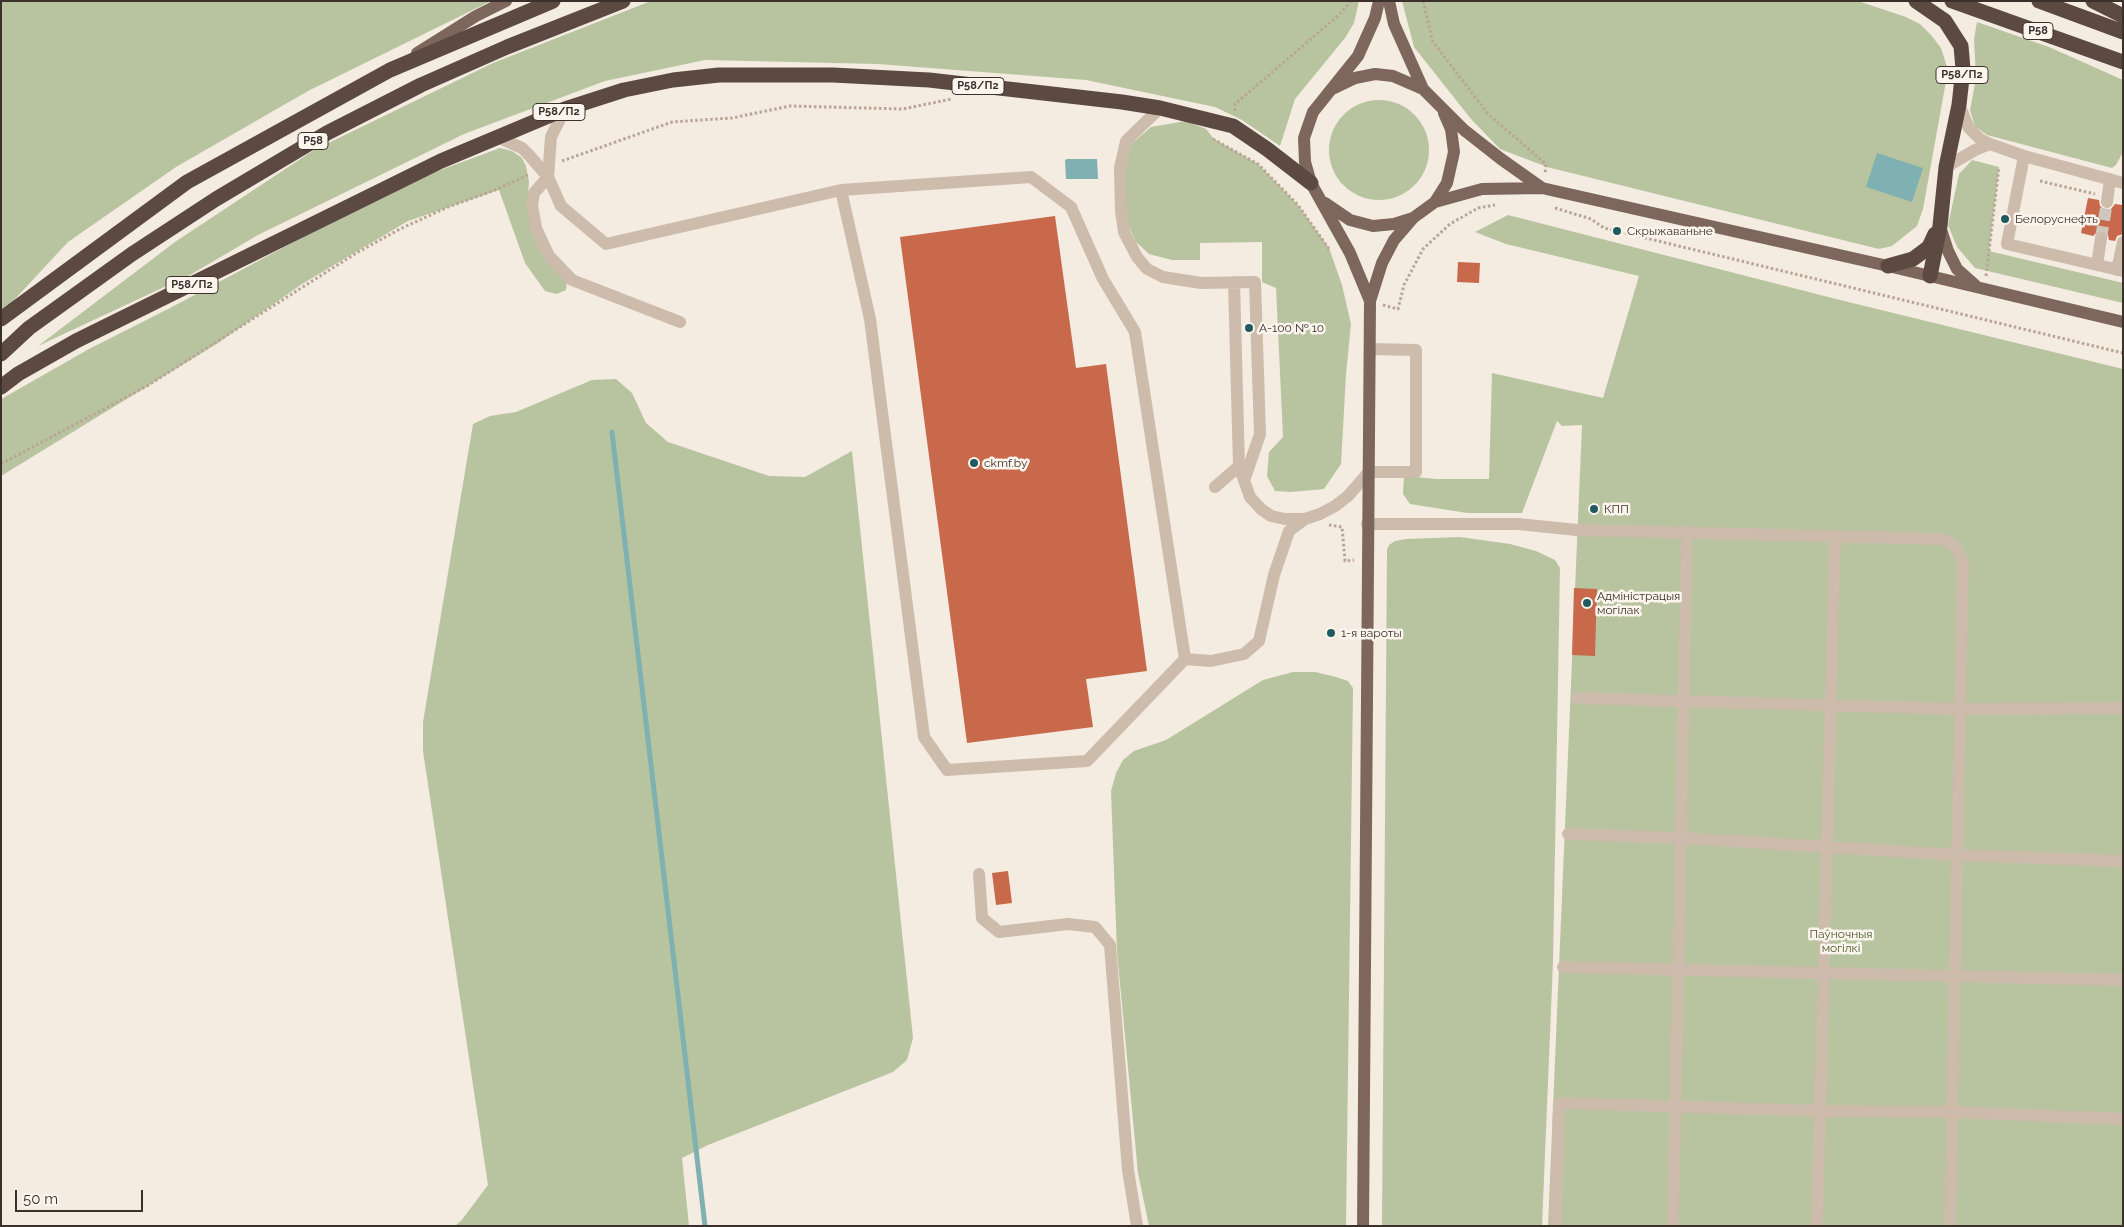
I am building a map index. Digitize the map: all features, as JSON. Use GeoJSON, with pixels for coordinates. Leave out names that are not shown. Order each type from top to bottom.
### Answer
{"type":"FeatureCollection","features":[{"type":"Feature","properties":{"kind":"highway","name":"Р58"},"geometry":{"type":"LineString","coordinates":[[1,319],[187,182],[390,70],[552,1]]}},
{"type":"Feature","properties":{"kind":"highway","name":"Р58"},"geometry":{"type":"LineString","coordinates":[[1,354],[29,328],[132,254],[216,199],[327,133],[421,85],[507,47],[623,1]]}},
{"type":"Feature","properties":{"kind":"highway","name":"Р58/П2"},"geometry":{"type":"LineString","coordinates":[[1916,1],[1944,21],[1961,46],[1963,69],[1959,105],[1946,167],[1940,226],[1930,276]]}},
{"type":"Feature","properties":{"kind":"highway","name":"Р58"},"geometry":{"type":"LineString","coordinates":[[1952,1],[2123,62]]}},
{"type":"Feature","properties":{"kind":"highway","name":"Р58"},"geometry":{"type":"LineString","coordinates":[[2039,1],[2123,32]]}},
{"type":"Feature","properties":{"kind":"highway"},"geometry":{"type":"LineString","coordinates":[[2093,1],[2123,16]]}},
{"type":"Feature","properties":{"kind":"highway","name":"Р58/П2"},"geometry":{"type":"LineString","coordinates":[[1,387],[18,374],[76,341],[441,161],[565,109],[624,90],[673,80],[719,75],[833,75],[929,80],[1160,108],[1233,126],[1267,148],[1311,183]]}},
{"type":"Feature","properties":{"kind":"highway","name":"Р58/П2"},"geometry":{"type":"LineString","coordinates":[[1888,266],[1913,259],[1929,247],[1940,226]]}},
{"type":"Feature","properties":{"kind":"main road"},"geometry":{"type":"LineString","coordinates":[[390,70],[476,16],[506,1]]}},
{"type":"Feature","properties":{"kind":"main road"},"geometry":{"type":"LineString","coordinates":[[1332,89],[1358,56],[1375,18],[1378,1]]}},
{"type":"Feature","properties":{"kind":"main road"},"geometry":{"type":"LineString","coordinates":[[1389,1],[1394,24],[1423,89]]}},
{"type":"Feature","properties":{"kind":"main road","name":"Р58/П2"},"geometry":{"type":"LineString","coordinates":[[1542,188],[1464,130],[1423,89],[1393,76],[1375,74],[1355,78],[1332,89],[1313,112],[1304,138],[1305,162],[1311,183],[1323,202],[1350,220],[1373,226],[1394,224],[1413,218],[1435,202],[1482,189],[1542,188],[1888,266],[2123,322]]}},
{"type":"Feature","properties":{"kind":"main road","name":"Р58/П2"},"geometry":{"type":"LineString","coordinates":[[1435,202],[1447,183],[1454,152],[1451,129],[1441,106]]}},
{"type":"Feature","properties":{"kind":"main road"},"geometry":{"type":"LineString","coordinates":[[1323,202],[1350,253],[1370,301]]}},
{"type":"Feature","properties":{"kind":"main road"},"geometry":{"type":"LineString","coordinates":[[1363,1226],[1370,301],[1382,263],[1394,240],[1413,218]]}},
{"type":"Feature","properties":{"kind":"main road","name":"Р58/П2"},"geometry":{"type":"LineString","coordinates":[[1940,226],[1948,251],[1958,269],[1977,287]]}},
{"type":"Feature","properties":{"kind":"street"},"geometry":{"type":"LineString","coordinates":[[1959,105],[1969,128],[1980,139],[1990,144],[2024,156],[2117,181],[2107,199]]}},
{"type":"Feature","properties":{"kind":"street"},"geometry":{"type":"LineString","coordinates":[[1160,108],[1126,141],[1120,168],[1121,211],[1124,232],[1137,257],[1147,269],[1164,277],[1200,283],[1255,282],[1260,434],[1244,478]]}},
{"type":"Feature","properties":{"kind":"street"},"geometry":{"type":"LineString","coordinates":[[565,109],[550,137],[546,171],[534,193],[532,205],[536,228],[549,256],[572,280],[680,322]]}},
{"type":"Feature","properties":{"kind":"street"},"geometry":{"type":"LineString","coordinates":[[497,137],[522,148],[546,171],[561,206],[606,244],[841,190],[1031,177],[1071,207],[1103,279],[1136,332],[1185,659]]}},
{"type":"Feature","properties":{"kind":"street"},"geometry":{"type":"LineString","coordinates":[[1946,167],[1975,150],[1990,144]]}},
{"type":"Feature","properties":{"kind":"street"},"geometry":{"type":"LineString","coordinates":[[2024,156],[2007,244],[2120,270],[2122,242]]}},
{"type":"Feature","properties":{"kind":"street"},"geometry":{"type":"LineString","coordinates":[[841,190],[870,319],[924,737],[946,770],[1088,761],[1185,659]]}},
{"type":"Feature","properties":{"kind":"street"},"geometry":{"type":"LineString","coordinates":[[2097,265],[2101,238]]}},
{"type":"Feature","properties":{"kind":"street"},"geometry":{"type":"LineString","coordinates":[[1234,282],[1239,466],[1250,497],[1260,509],[1271,516],[1286,520],[1305,519]]}},
{"type":"Feature","properties":{"kind":"street"},"geometry":{"type":"LineString","coordinates":[[1185,659],[1211,661],[1244,654],[1259,641],[1281,549],[1288,531],[1305,519],[1335,506],[1357,487],[1369,472],[1416,472],[1416,350],[1370,349]]}},
{"type":"Feature","properties":{"kind":"street"},"geometry":{"type":"LineString","coordinates":[[1215,487],[1239,466]]}},
{"type":"Feature","properties":{"kind":"street"},"geometry":{"type":"LineString","coordinates":[[1368,524],[1518,524],[1577,530],[1687,531],[1944,539],[1956,548],[1963,561],[1950,1226]]}},
{"type":"Feature","properties":{"kind":"street"},"geometry":{"type":"LineString","coordinates":[[1673,1226],[1687,531]]}},
{"type":"Feature","properties":{"kind":"street"},"geometry":{"type":"LineString","coordinates":[[1817,1226],[1835,536]]}},
{"type":"Feature","properties":{"kind":"street"},"geometry":{"type":"LineString","coordinates":[[1576,698],[1684,703],[1960,709],[2123,708]]}},
{"type":"Feature","properties":{"kind":"street"},"geometry":{"type":"LineString","coordinates":[[1568,834],[1681,838],[1957,855],[2123,861]]}},
{"type":"Feature","properties":{"kind":"street"},"geometry":{"type":"LineString","coordinates":[[979,874],[982,918],[999,932],[1068,924],[1095,927],[1110,945],[1128,1170],[1137,1226]]}},
{"type":"Feature","properties":{"kind":"street"},"geometry":{"type":"LineString","coordinates":[[1563,967],[2123,980]]}},
{"type":"Feature","properties":{"kind":"street"},"geometry":{"type":"LineString","coordinates":[[1556,1226],[1559,1103],[1820,1111],[1952,1112],[2123,1119]]}},
{"type":"Feature","properties":{"kind":"path"},"geometry":{"type":"LineString","coordinates":[[1230,148],[1235,104],[1340,14],[1351,1]]}},
{"type":"Feature","properties":{"kind":"path"},"geometry":{"type":"LineString","coordinates":[[1423,1],[1434,42],[1489,115],[1546,164],[1542,188]]}},
{"type":"Feature","properties":{"kind":"path"},"geometry":{"type":"LineString","coordinates":[[1,464],[146,386],[358,252],[448,207],[672,122],[732,118],[790,106],[903,109],[956,99]]}},
{"type":"Feature","properties":{"kind":"path"},"geometry":{"type":"LineString","coordinates":[[1206,136],[1258,164],[1298,205],[1333,256]]}},
{"type":"Feature","properties":{"kind":"path"},"geometry":{"type":"LineString","coordinates":[[1986,276],[1999,167]]}},
{"type":"Feature","properties":{"kind":"path"},"geometry":{"type":"LineString","coordinates":[[2040,181],[2107,199]]}},
{"type":"Feature","properties":{"kind":"path"},"geometry":{"type":"LineString","coordinates":[[1370,301],[1398,309],[1404,285],[1423,249],[1450,224],[1478,208],[1499,204]]}},
{"type":"Feature","properties":{"kind":"path"},"geometry":{"type":"LineString","coordinates":[[1552,206],[1592,219],[1604,228],[2123,353]]}},
{"type":"Feature","properties":{"kind":"green space"},"geometry":{"type":"Polygon","coordinates":[[[1,1],[491,1],[308,91],[176,167],[68,242],[1,314],[1,1]]]}},
{"type":"Feature","properties":{"kind":"green space"},"geometry":{"type":"Polygon","coordinates":[[[651,1],[1359,1],[1354,23],[1345,38],[1295,99],[1280,146],[1242,120],[1215,107],[1086,80],[878,64],[705,60],[605,81],[464,134],[258,235],[190,275],[38,346],[175,242],[314,150],[493,63],[651,1]]]}},
{"type":"Feature","properties":{"kind":"green space"},"geometry":{"type":"Polygon","coordinates":[[[1402,1],[1858,1],[1906,17],[1920,24],[1931,35],[1941,48],[1948,70],[1923,209],[1917,226],[1892,246],[1879,249],[1547,167],[1500,149],[1471,119],[1414,47],[1402,1]]]}},
{"type":"Feature","properties":{"kind":"green space"},"geometry":{"type":"Polygon","coordinates":[[[1977,22],[2049,47],[2123,80],[2123,152],[2116,165],[2112,168],[1987,135],[1975,126],[1970,110],[1976,78],[1974,39],[1977,22]]]}},
{"type":"Feature","properties":{"kind":"green space"},"geometry":{"type":"Polygon","coordinates":[[[1379,100],[1389,101],[1407,108],[1421,122],[1428,140],[1428,160],[1421,178],[1407,192],[1389,199],[1379,200],[1369,199],[1351,192],[1337,178],[1330,160],[1329,150],[1330,140],[1337,122],[1351,108],[1369,101],[1379,100]]]}},
{"type":"Feature","properties":{"kind":"green space"},"geometry":{"type":"Polygon","coordinates":[[[1186,121],[1206,129],[1214,139],[1258,164],[1298,205],[1329,248],[1342,285],[1351,324],[1341,464],[1324,489],[1291,492],[1275,491],[1267,476],[1269,452],[1283,437],[1276,288],[1262,282],[1262,242],[1200,243],[1200,260],[1172,260],[1149,254],[1136,242],[1128,225],[1124,187],[1128,147],[1151,127],[1186,121]]]}},
{"type":"Feature","properties":{"kind":"green space"},"geometry":{"type":"Polygon","coordinates":[[[500,148],[512,151],[522,158],[526,166],[529,182],[527,207],[567,280],[566,290],[557,294],[545,291],[525,263],[499,190],[408,221],[302,284],[218,343],[1,476],[1,400],[3,398],[89,349],[309,234],[427,175],[500,148]]]}},
{"type":"Feature","properties":{"kind":"green space"},"geometry":{"type":"Polygon","coordinates":[[[1972,160],[1999,167],[1989,251],[2123,283],[2123,303],[1975,268],[1957,247],[1948,225],[1959,174],[1972,160]]]}},
{"type":"Feature","properties":{"kind":"green space","name":"Паўночныя могілкі"},"geometry":{"type":"Polygon","coordinates":[[[1508,215],[1836,299],[2123,369],[2123,1226],[1548,1226],[1582,425],[1562,426],[1557,421],[1522,513],[1467,513],[1410,504],[1403,494],[1404,476],[1436,479],[1489,479],[1492,373],[1603,398],[1639,276],[1506,244],[1475,232],[1508,215]]]}},
{"type":"Feature","properties":{"kind":"green space"},"geometry":{"type":"Polygon","coordinates":[[[616,379],[632,393],[646,423],[668,442],[769,476],[805,477],[852,451],[913,1038],[907,1060],[893,1072],[708,1145],[682,1158],[689,1226],[455,1226],[461,1221],[488,1185],[423,751],[423,722],[473,424],[490,416],[516,412],[592,380],[616,379]]]}},
{"type":"Feature","properties":{"kind":"green space"},"geometry":{"type":"Polygon","coordinates":[[[1460,537],[1510,544],[1536,551],[1555,560],[1560,568],[1553,961],[1542,1226],[1382,1226],[1387,550],[1389,545],[1395,541],[1406,539],[1460,537]]]}},
{"type":"Feature","properties":{"kind":"green space"},"geometry":{"type":"Polygon","coordinates":[[[1293,672],[1315,672],[1336,677],[1348,681],[1353,688],[1346,1226],[1149,1226],[1138,1173],[1117,952],[1111,791],[1116,773],[1123,760],[1134,751],[1166,740],[1263,680],[1293,672]]]}},
{"type":"Feature","properties":{"kind":"water"},"geometry":{"type":"Polygon","coordinates":[[[1877,153],[1923,168],[1912,202],[1866,187],[1877,153]]]}},
{"type":"Feature","properties":{"kind":"water"},"geometry":{"type":"Polygon","coordinates":[[[1097,159],[1098,179],[1066,179],[1065,160],[1097,159]]]}},
{"type":"Feature","properties":{"kind":"building"},"geometry":{"type":"Polygon","coordinates":[[[2088,198],[2099,200],[2100,206],[2105,210],[2111,209],[2115,204],[2123,205],[2123,234],[2117,236],[2115,241],[2109,240],[2108,235],[2103,230],[2098,231],[2093,236],[2081,233],[2088,198]]]}},
{"type":"Feature","properties":{"kind":"building"},"geometry":{"type":"Polygon","coordinates":[[[1055,216],[1076,368],[1106,364],[1147,671],[1086,679],[1093,727],[967,743],[900,237],[1055,216]]]}},
{"type":"Feature","properties":{"kind":"building"},"geometry":{"type":"Polygon","coordinates":[[[1458,262],[1480,263],[1479,283],[1457,282],[1458,262]]]}},
{"type":"Feature","properties":{"kind":"building"},"geometry":{"type":"Polygon","coordinates":[[[1574,588],[1597,589],[1595,656],[1572,655],[1574,588]]]}},
{"type":"Feature","properties":{"kind":"building"},"geometry":{"type":"Polygon","coordinates":[[[1008,871],[1012,903],[996,905],[992,873],[1008,871]]]}},
{"type":"Feature","properties":{"kind":"waterway"},"geometry":{"type":"LineString","coordinates":[[612,432],[705,1226]]}},
{"type":"Feature","properties":{"kind":"tunnel"},"geometry":{"type":"LineString","coordinates":[[2101,238],[2107,202]]}},
{"type":"Feature","properties":{"kind":"place","name":"Белоруснефть"},"geometry":{"type":"Point","coordinates":[2005,219]}},
{"type":"Feature","properties":{"kind":"place","name":"Скрыжаваньне"},"geometry":{"type":"Point","coordinates":[1617,231]}},
{"type":"Feature","properties":{"kind":"place","name":"А-100 № 10"},"geometry":{"type":"Point","coordinates":[1249,328]}},
{"type":"Feature","properties":{"kind":"place","name":"ckmf.by"},"geometry":{"type":"Point","coordinates":[974,463]}},
{"type":"Feature","properties":{"kind":"place","name":"КПП"},"geometry":{"type":"Point","coordinates":[1594,509]}},
{"type":"Feature","properties":{"kind":"place","name":"Адміністрацыя могілак"},"geometry":{"type":"Point","coordinates":[1587,603]}},
{"type":"Feature","properties":{"kind":"place","name":"1-я вароты"},"geometry":{"type":"Point","coordinates":[1331,633]}}]}
